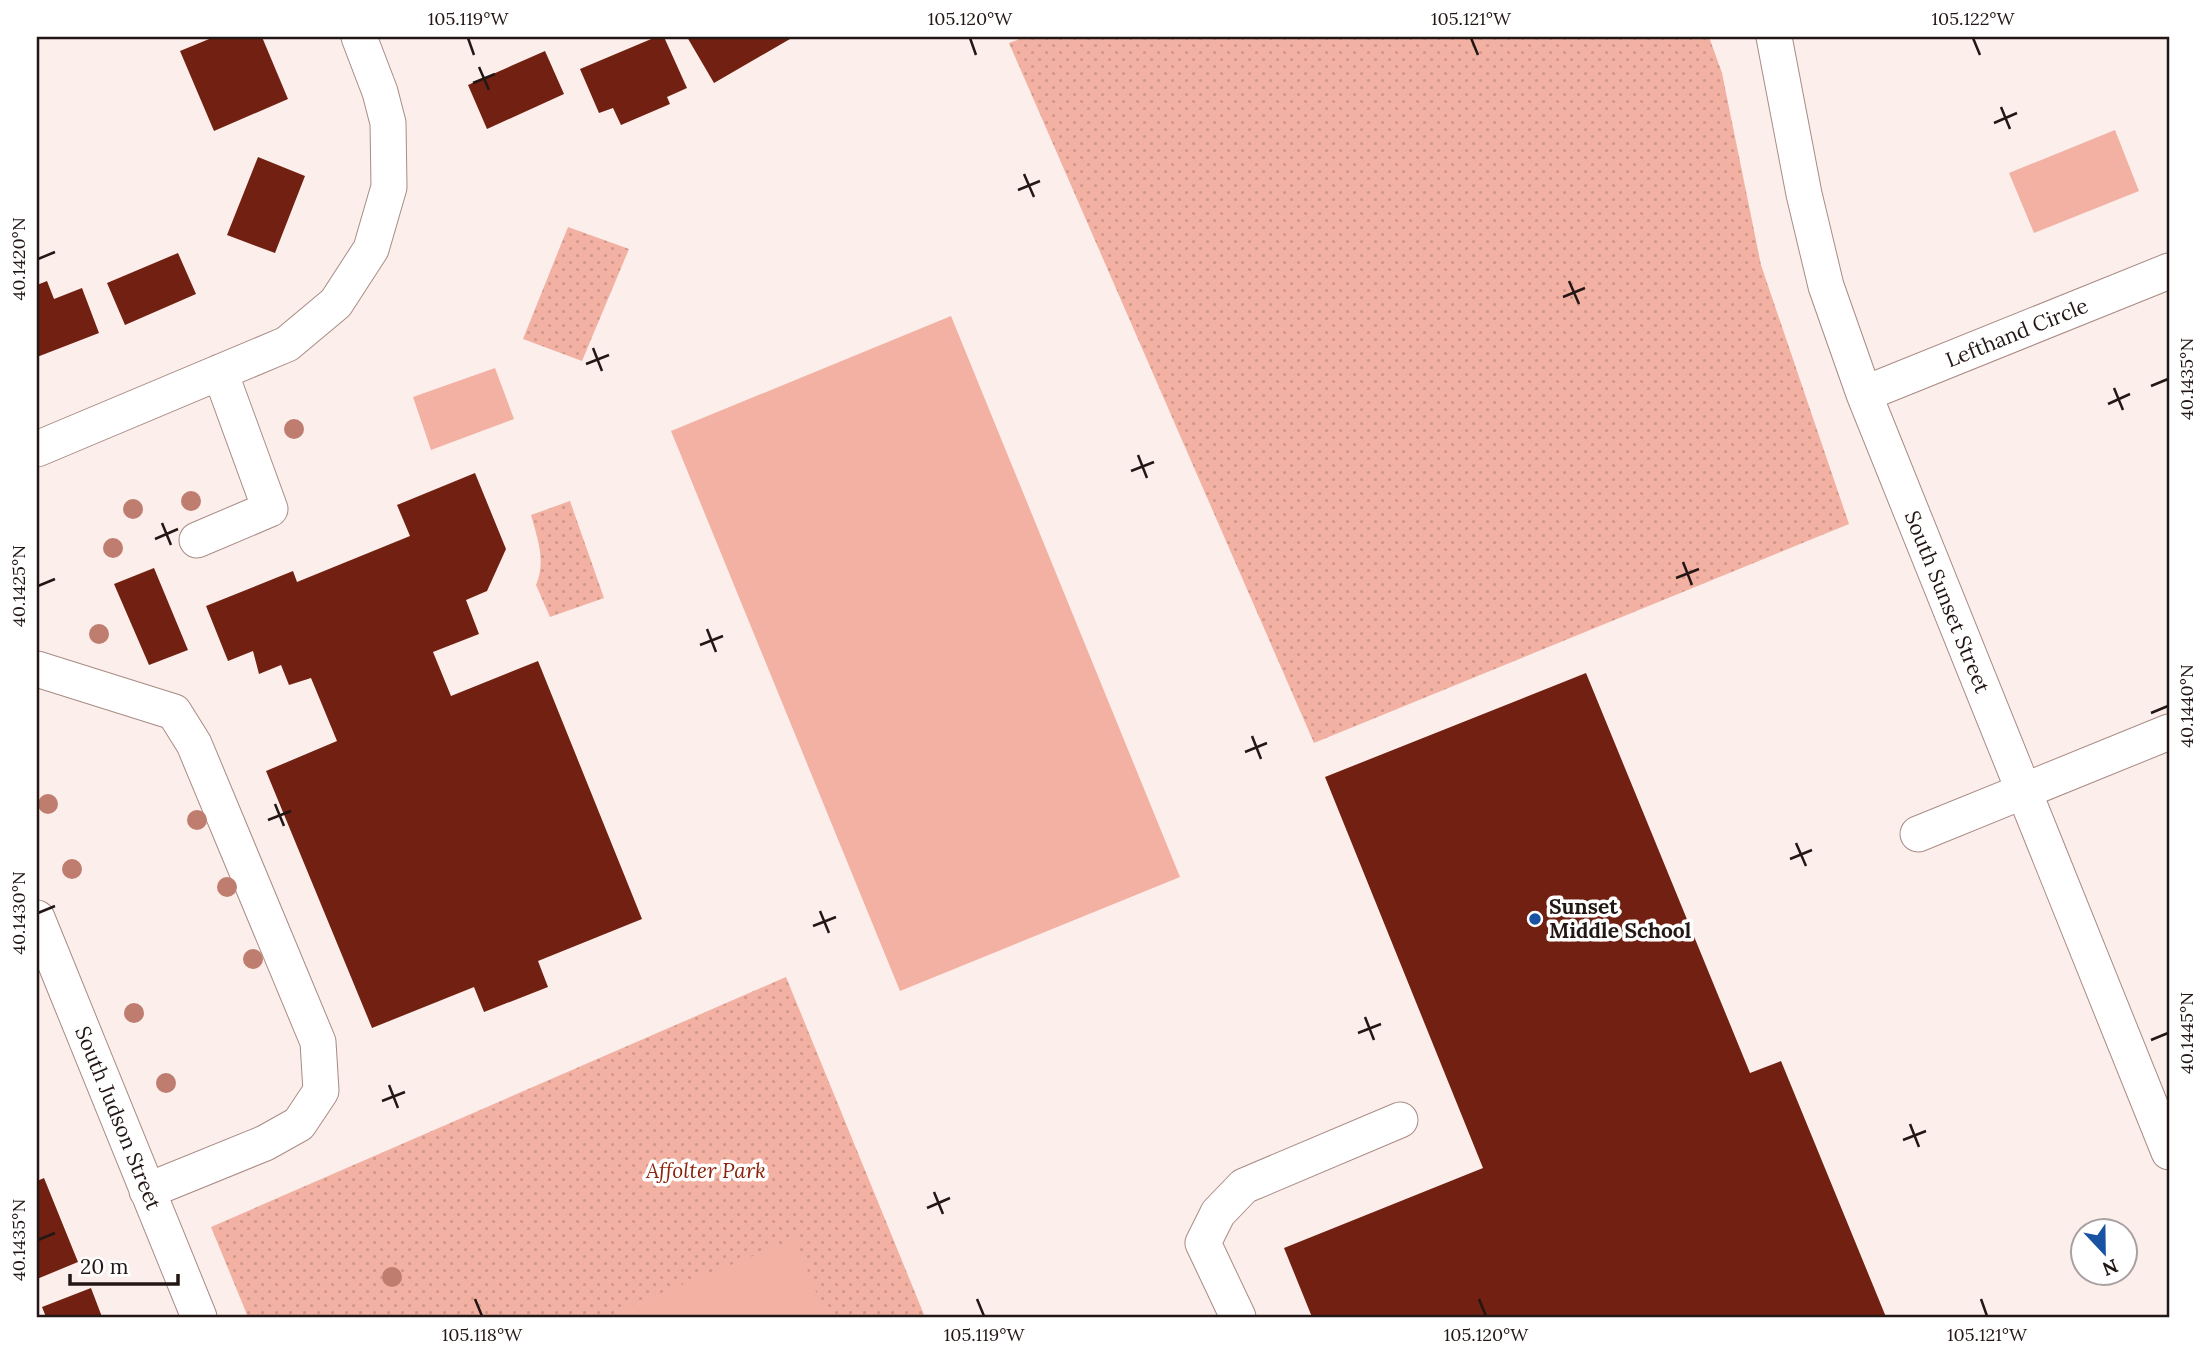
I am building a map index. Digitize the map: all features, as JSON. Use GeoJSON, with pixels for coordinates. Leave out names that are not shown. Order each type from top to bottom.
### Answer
{"type":"FeatureCollection","features":[{"type":"Feature","properties":{"kind":"street"},"geometry":{"type":"LineString","coordinates":[[37,449],[287,344],[336,303],[371,249],[390,187],[388,123],[380,92],[359,37]]}},
{"type":"Feature","properties":{"kind":"street","name":"South Sunset Street"},"geometry":{"type":"LineString","coordinates":[[1774,37],[1804,194],[1826,286],[1864,394],[2169,1152]]}},
{"type":"Feature","properties":{"kind":"street","name":"Lefthand Circle"},"geometry":{"type":"LineString","coordinates":[[1864,394],[2169,271]]}},
{"type":"Feature","properties":{"kind":"street"},"geometry":{"type":"LineString","coordinates":[[197,540],[270,509],[220,372]]}},
{"type":"Feature","properties":{"kind":"street"},"geometry":{"type":"LineString","coordinates":[[37,669],[174,712],[194,744],[318,1042],[321,1091],[299,1124],[265,1143],[147,1191]]}},
{"type":"Feature","properties":{"kind":"street"},"geometry":{"type":"LineString","coordinates":[[1918,834],[2169,733]]}},
{"type":"Feature","properties":{"kind":"street","name":"South Judson Street"},"geometry":{"type":"LineString","coordinates":[[37,918],[199,1317]]}},
{"type":"Feature","properties":{"kind":"street"},"geometry":{"type":"LineString","coordinates":[[1238,1317],[1203,1243],[1218,1213],[1244,1186],[1399,1120]]}},
{"type":"Feature","properties":{"kind":"green space"},"geometry":{"type":"Polygon","coordinates":[[[1025,37],[1709,37],[1722,73],[1761,265],[1849,524],[1314,743],[1009,43],[1025,37]]]}},
{"type":"Feature","properties":{"kind":"green space"},"geometry":{"type":"Polygon","coordinates":[[[2115,130],[2139,191],[2034,233],[2009,173],[2115,130]]]}},
{"type":"Feature","properties":{"kind":"green space"},"geometry":{"type":"Polygon","coordinates":[[[568,227],[629,249],[582,361],[523,339],[568,227]]]}},
{"type":"Feature","properties":{"kind":"green space"},"geometry":{"type":"Polygon","coordinates":[[[951,316],[1180,877],[900,991],[671,431],[951,316]]]}},
{"type":"Feature","properties":{"kind":"green space"},"geometry":{"type":"Polygon","coordinates":[[[495,368],[514,419],[431,450],[413,397],[495,368]]]}},
{"type":"Feature","properties":{"kind":"green space"},"geometry":{"type":"Polygon","coordinates":[[[570,501],[604,598],[550,617],[536,585],[541,559],[531,515],[570,501]]]}},
{"type":"Feature","properties":{"kind":"green space","name":"Affolter Park"},"geometry":{"type":"Polygon","coordinates":[[[786,977],[925,1317],[248,1317],[211,1227],[786,977]]]}},
{"type":"Feature","properties":{"kind":"green space"},"geometry":{"type":"Polygon","coordinates":[[[795,1239],[826,1317],[615,1317],[624,1308],[795,1239]]]}},
{"type":"Feature","properties":{"kind":"building"},"geometry":{"type":"Polygon","coordinates":[[[214,37],[262,37],[288,99],[214,131],[180,51],[214,37]]]}},
{"type":"Feature","properties":{"kind":"building"},"geometry":{"type":"Polygon","coordinates":[[[656,37],[664,37],[687,88],[667,97],[670,104],[621,125],[613,108],[599,113],[580,69],[656,37]]]}},
{"type":"Feature","properties":{"kind":"building"},"geometry":{"type":"Polygon","coordinates":[[[687,37],[789,37],[790,39],[714,83],[687,37]]]}},
{"type":"Feature","properties":{"kind":"building"},"geometry":{"type":"Polygon","coordinates":[[[545,51],[564,94],[487,129],[468,85],[545,51]]]}},
{"type":"Feature","properties":{"kind":"building"},"geometry":{"type":"Polygon","coordinates":[[[258,157],[305,176],[275,253],[227,235],[258,157]]]}},
{"type":"Feature","properties":{"kind":"building"},"geometry":{"type":"Polygon","coordinates":[[[178,253],[196,294],[125,325],[107,283],[178,253]]]}},
{"type":"Feature","properties":{"kind":"building"},"geometry":{"type":"Polygon","coordinates":[[[47,281],[54,299],[82,288],[99,333],[37,357],[37,285],[47,281]]]}},
{"type":"Feature","properties":{"kind":"building"},"geometry":{"type":"Polygon","coordinates":[[[475,473],[506,549],[487,591],[466,600],[479,634],[433,652],[451,696],[538,661],[642,919],[538,961],[548,987],[484,1012],[474,987],[372,1028],[266,771],[337,741],[311,678],[289,685],[281,665],[259,674],[253,651],[228,661],[206,606],[293,571],[297,582],[410,536],[397,505],[475,473]]]}},
{"type":"Feature","properties":{"kind":"building"},"geometry":{"type":"Polygon","coordinates":[[[154,568],[188,650],[149,665],[114,584],[154,568]]]}},
{"type":"Feature","properties":{"kind":"building","name":"Sunset Middle School"},"geometry":{"type":"Polygon","coordinates":[[[1586,673],[1750,1073],[1781,1061],[1886,1317],[1312,1317],[1284,1248],[1483,1168],[1325,777],[1586,673]]]}},
{"type":"Feature","properties":{"kind":"building"},"geometry":{"type":"Polygon","coordinates":[[[44,1178],[78,1262],[37,1279],[37,1181],[44,1178]]]}},
{"type":"Feature","properties":{"kind":"building"},"geometry":{"type":"Polygon","coordinates":[[[91,1288],[102,1317],[46,1317],[42,1307],[91,1288]]]}},
{"type":"Feature","properties":{"kind":"place","name":"Sunset Middle School"},"geometry":{"type":"Point","coordinates":[1535,919]}}]}
